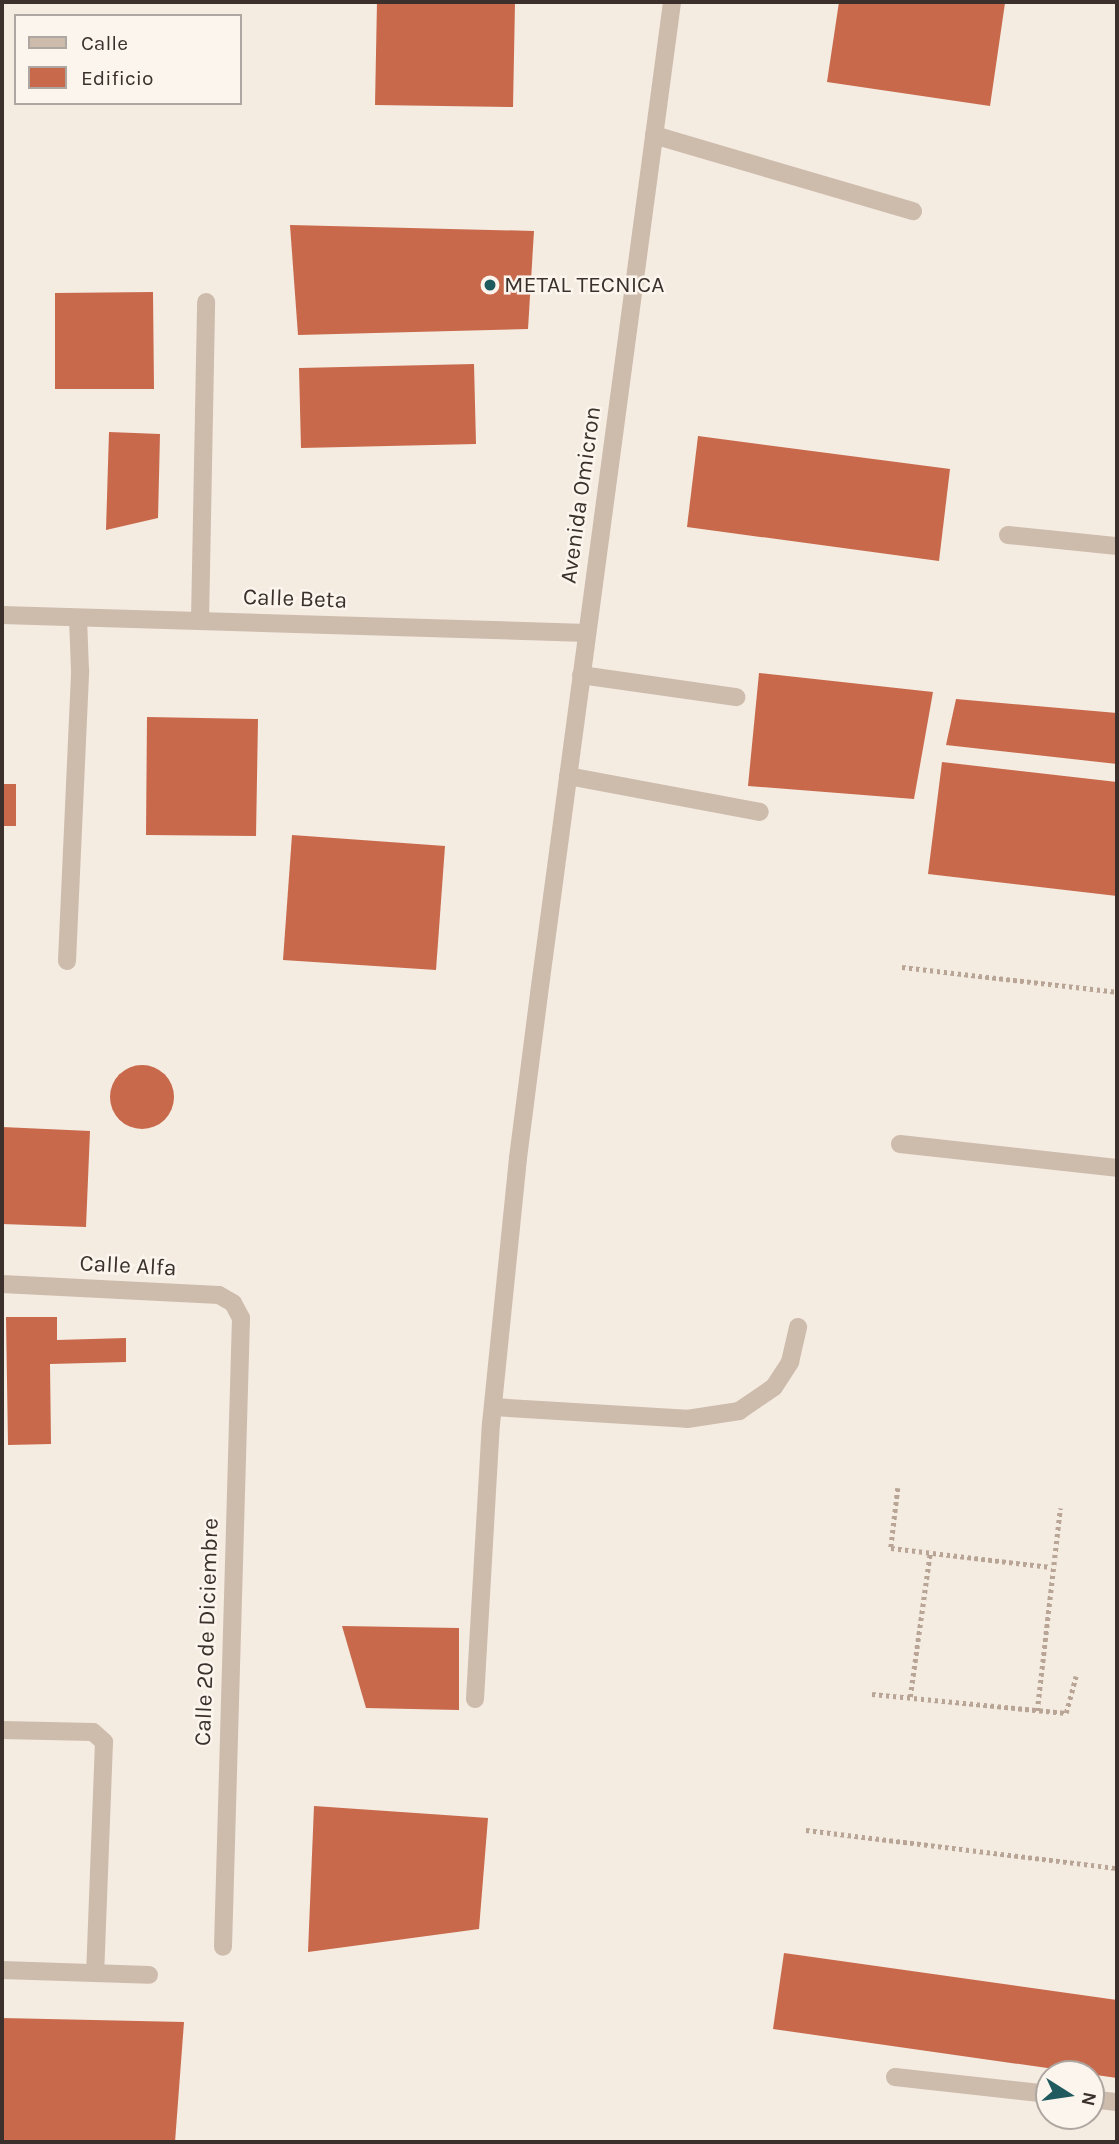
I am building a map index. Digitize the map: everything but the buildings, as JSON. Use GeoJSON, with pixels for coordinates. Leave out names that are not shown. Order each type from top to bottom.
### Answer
{"type":"FeatureCollection","features":[{"type":"Feature","properties":{"kind":"street","name":"Avenida Omicron"},"geometry":{"type":"LineString","coordinates":[[475,1699],[493,1407],[518,1158],[672,2]]}},
{"type":"Feature","properties":{"kind":"street"},"geometry":{"type":"LineString","coordinates":[[654,135],[914,211]]}},
{"type":"Feature","properties":{"kind":"street"},"geometry":{"type":"LineString","coordinates":[[200,621],[206,302]]}},
{"type":"Feature","properties":{"kind":"street"},"geometry":{"type":"LineString","coordinates":[[1008,535],[1117,546]]}},
{"type":"Feature","properties":{"kind":"street","name":"Calle Beta"},"geometry":{"type":"LineString","coordinates":[[2,615],[587,633]]}},
{"type":"Feature","properties":{"kind":"street"},"geometry":{"type":"LineString","coordinates":[[67,961],[80,670],[78,618]]}},
{"type":"Feature","properties":{"kind":"street"},"geometry":{"type":"LineString","coordinates":[[582,675],[736,697]]}},
{"type":"Feature","properties":{"kind":"street"},"geometry":{"type":"LineString","coordinates":[[568,776],[760,812]]}},
{"type":"Feature","properties":{"kind":"street"},"geometry":{"type":"LineString","coordinates":[[900,1144],[1117,1168]]}},
{"type":"Feature","properties":{"kind":"street","name":"Calle Alfa"},"geometry":{"type":"LineString","coordinates":[[2,1284],[219,1295],[233,1303],[241,1318]]}},
{"type":"Feature","properties":{"kind":"street","name":"Calle 20 de Diciembre"},"geometry":{"type":"LineString","coordinates":[[223,1947],[241,1318]]}},
{"type":"Feature","properties":{"kind":"street"},"geometry":{"type":"LineString","coordinates":[[493,1407],[687,1419],[739,1411],[774,1387],[790,1362],[797,1327]]}},
{"type":"Feature","properties":{"kind":"street"},"geometry":{"type":"LineString","coordinates":[[2,1730],[93,1732],[104,1742],[95,1973]]}},
{"type":"Feature","properties":{"kind":"street"},"geometry":{"type":"LineString","coordinates":[[2,1970],[149,1975]]}},
{"type":"Feature","properties":{"kind":"street"},"geometry":{"type":"LineString","coordinates":[[895,2077],[1035,2092]]}},
{"type":"Feature","properties":{"kind":"path"},"geometry":{"type":"LineString","coordinates":[[902,967],[1117,992]]}},
{"type":"Feature","properties":{"kind":"path"},"geometry":{"type":"LineString","coordinates":[[898,1488],[891,1548],[1051,1567]]}},
{"type":"Feature","properties":{"kind":"path"},"geometry":{"type":"LineString","coordinates":[[1037,1711],[1051,1567],[1060,1508]]}},
{"type":"Feature","properties":{"kind":"path"},"geometry":{"type":"LineString","coordinates":[[910,1697],[930,1553]]}},
{"type":"Feature","properties":{"kind":"path"},"geometry":{"type":"LineString","coordinates":[[872,1694],[1066,1713],[1076,1676]]}},
{"type":"Feature","properties":{"kind":"path"},"geometry":{"type":"LineString","coordinates":[[806,1830],[1117,1868]]}},
{"type":"Feature","properties":{"kind":"place","name":"METAL TECNICA"},"geometry":{"type":"Point","coordinates":[490,285]}}]}
